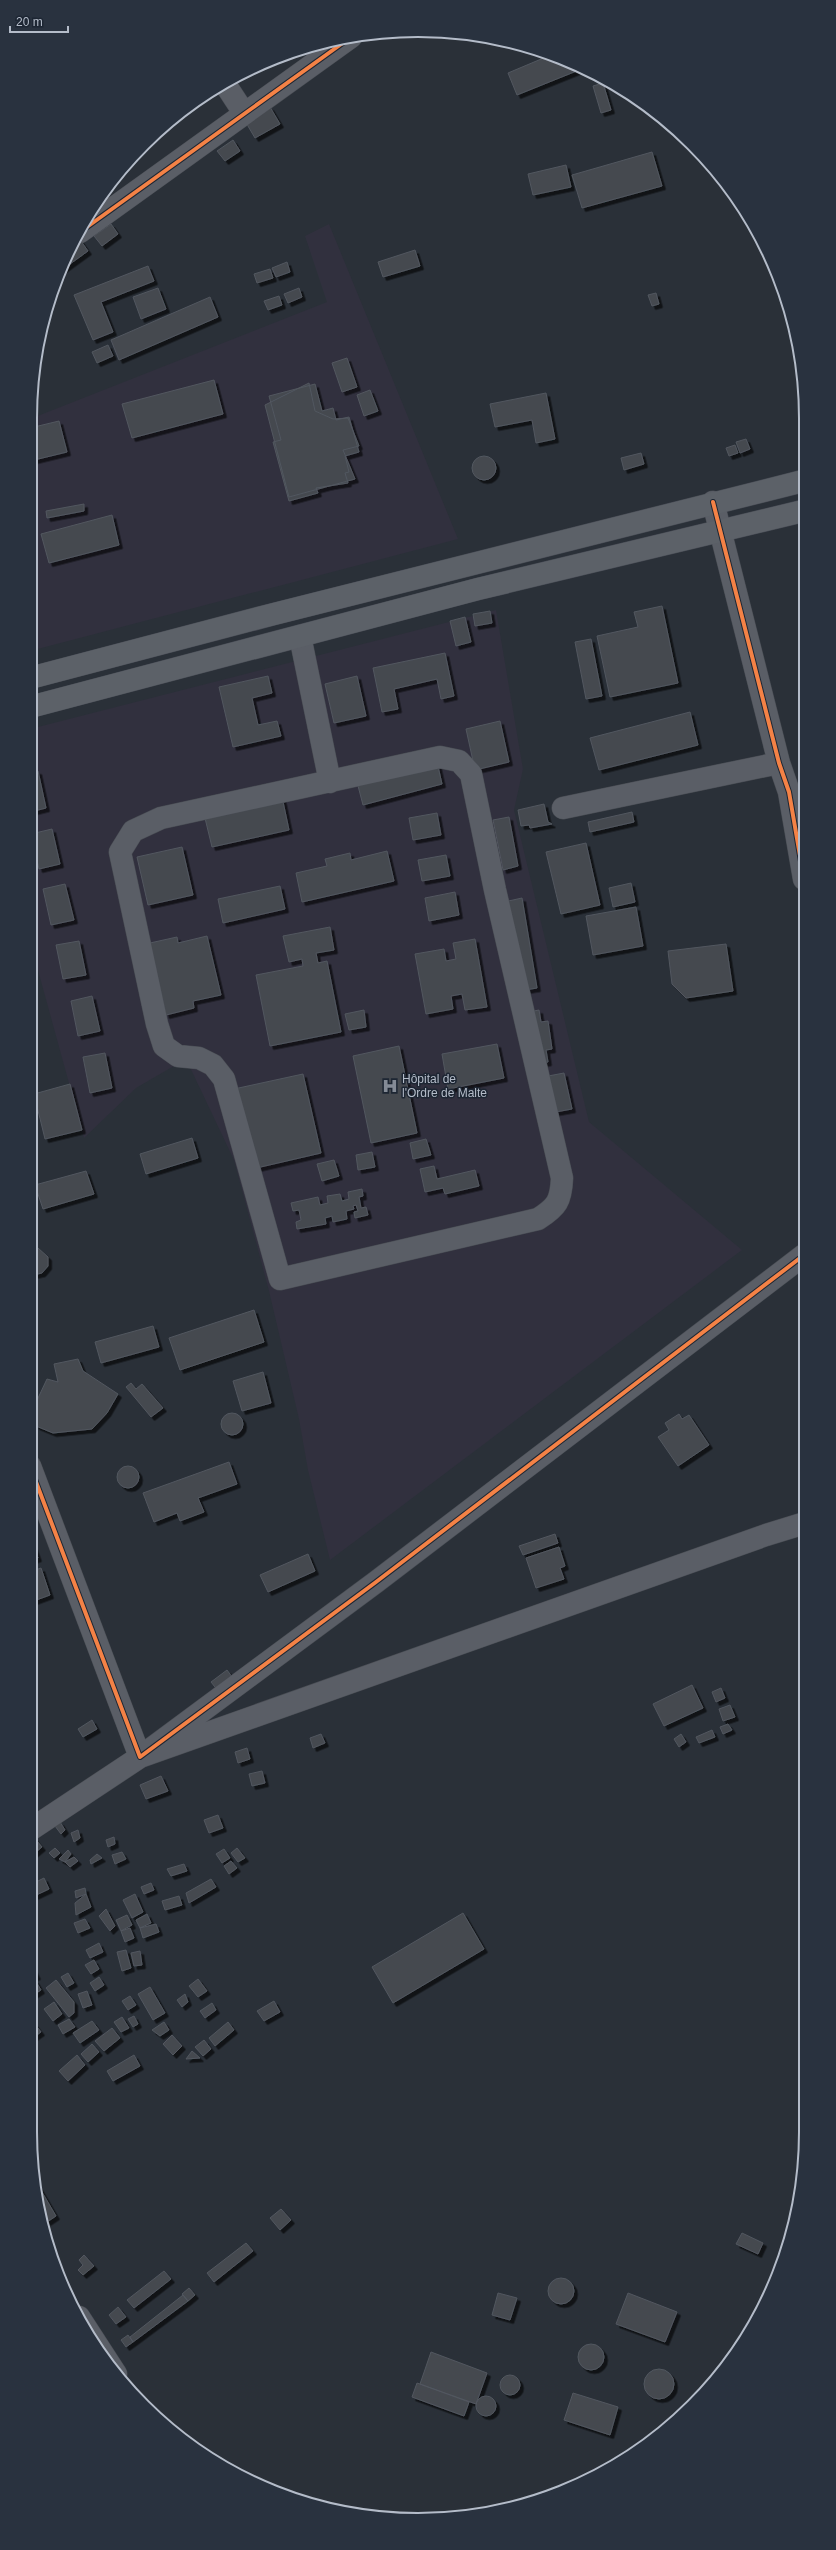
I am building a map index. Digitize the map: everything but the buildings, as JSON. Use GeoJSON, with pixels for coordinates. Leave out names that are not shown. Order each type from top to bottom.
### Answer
{"type":"FeatureCollection","features":[{"type":"Feature","properties":{"kind":"main road"},"geometry":{"type":"LineString","coordinates":[[37,676],[799,481]]}},
{"type":"Feature","properties":{"kind":"main road"},"geometry":{"type":"LineString","coordinates":[[37,705],[478,589],[799,512]]}},
{"type":"Feature","properties":{"kind":"street"},"geometry":{"type":"LineString","coordinates":[[89,226],[340,45]]}},
{"type":"Feature","properties":{"kind":"street"},"geometry":{"type":"LineString","coordinates":[[228,88],[244,113]]}},
{"type":"Feature","properties":{"kind":"street"},"geometry":{"type":"LineString","coordinates":[[713,502],[779,763],[794,816],[799,848]]}},
{"type":"Feature","properties":{"kind":"street"},"geometry":{"type":"LineString","coordinates":[[300,636],[330,782]]}},
{"type":"Feature","properties":{"kind":"street"},"geometry":{"type":"LineString","coordinates":[[440,757],[459,761],[471,774],[494,890],[562,1178],[561,1193],[554,1208],[538,1219],[280,1279],[224,1080],[213,1065],[199,1058],[178,1056],[164,1046],[155,1017],[120,852],[133,831],[161,818],[330,782],[440,757]]}},
{"type":"Feature","properties":{"kind":"street"},"geometry":{"type":"LineString","coordinates":[[562,808],[779,763]]}},
{"type":"Feature","properties":{"kind":"street"},"geometry":{"type":"LineString","coordinates":[[37,1825],[140,1757],[376,1582],[799,1259]]}},
{"type":"Feature","properties":{"kind":"street"},"geometry":{"type":"LineString","coordinates":[[37,1485],[140,1757]]}},
{"type":"Feature","properties":{"kind":"street"},"geometry":{"type":"LineString","coordinates":[[140,1757],[766,1535],[799,1526]]}},
{"type":"Feature","properties":{"kind":"shaded area"},"geometry":{"type":"Polygon","coordinates":[[[329,224],[458,539],[37,649],[37,416],[327,302],[305,236],[329,224]]]}},
{"type":"Feature","properties":{"kind":"shaded area","name":"Hôpital de l'Ordre de Malte"},"geometry":{"type":"Polygon","coordinates":[[[496,610],[523,769],[514,810],[589,1122],[742,1250],[330,1560],[308,1470],[299,1419],[269,1291],[234,1160],[186,1059],[136,1088],[84,1138],[37,967],[37,727],[496,610]]]}},
{"type":"Feature","properties":{"kind":"cycle path"},"geometry":{"type":"LineString","coordinates":[[89,226],[340,45]]}},
{"type":"Feature","properties":{"kind":"cycle path"},"geometry":{"type":"LineString","coordinates":[[713,502],[779,763],[789,792],[799,850]]}},
{"type":"Feature","properties":{"kind":"cycle path"},"geometry":{"type":"LineString","coordinates":[[37,1485],[140,1757],[376,1582],[799,1259]]}},
{"type":"Feature","properties":{"kind":"place","name":"Hôpital de l'Ordre de Malte"},"geometry":{"type":"Point","coordinates":[390,1086]}}]}
